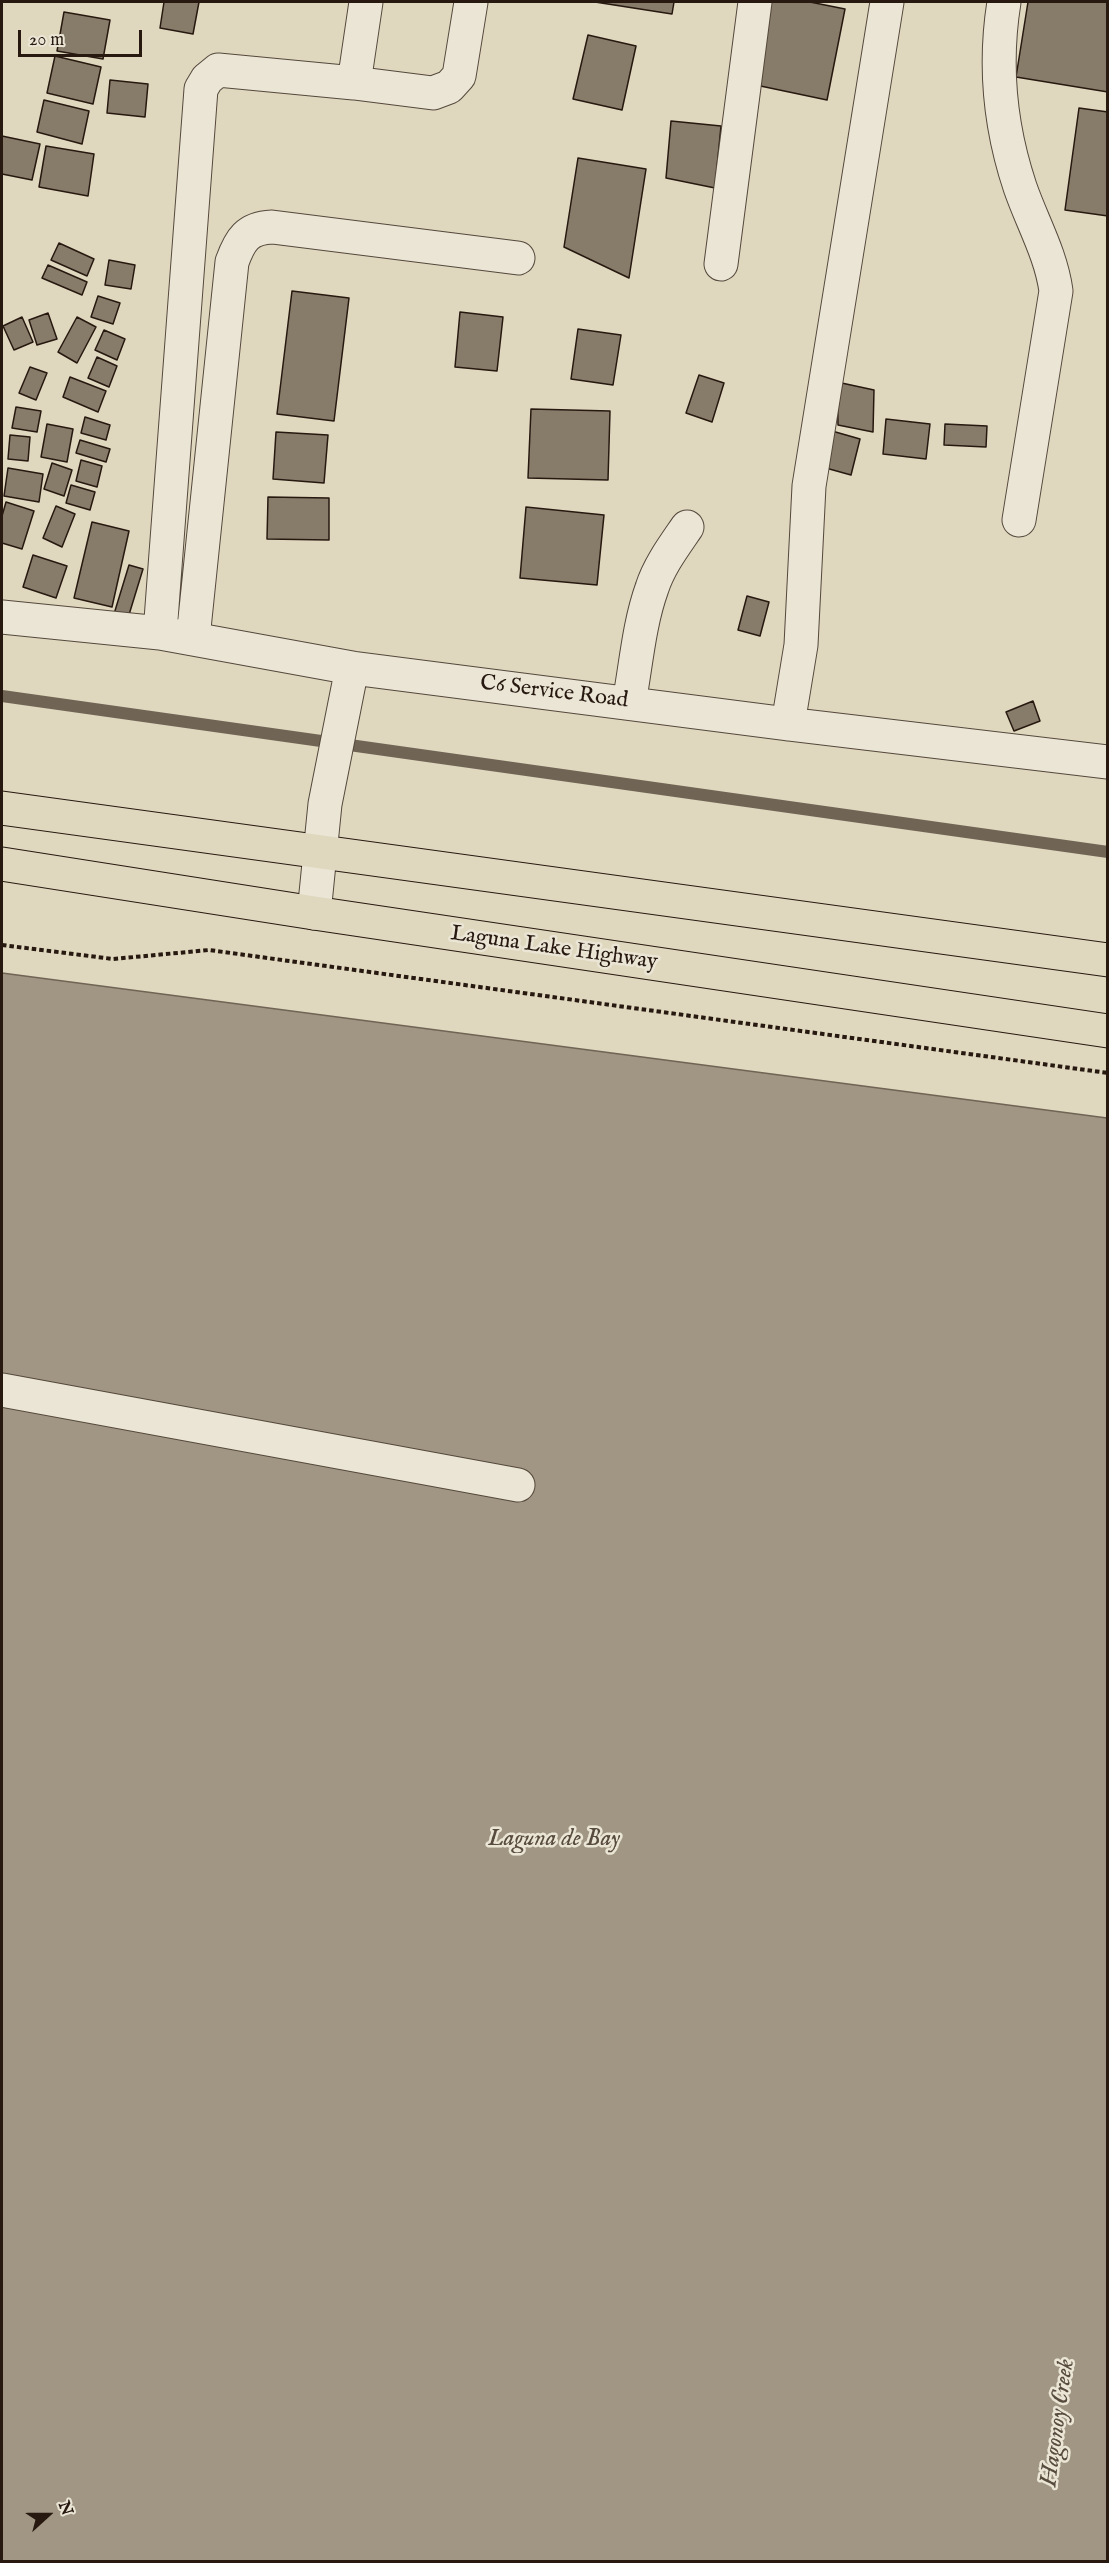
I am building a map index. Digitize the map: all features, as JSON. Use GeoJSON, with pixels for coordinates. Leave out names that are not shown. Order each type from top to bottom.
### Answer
{"type":"FeatureCollection","features":[{"type":"Feature","properties":{"kind":"main road"},"geometry":{"type":"LineString","coordinates":[[2,808],[1107,960]]}},
{"type":"Feature","properties":{"kind":"main road","name":"Laguna Lake Highway"},"geometry":{"type":"LineString","coordinates":[[2,864],[1107,1032]]}},
{"type":"Feature","properties":{"kind":"street"},"geometry":{"type":"LineString","coordinates":[[354,83],[366,2]]}},
{"type":"Feature","properties":{"kind":"street"},"geometry":{"type":"LineString","coordinates":[[160,633],[201,88],[207,79],[218,70],[433,93],[449,87],[459,76],[471,2]]}},
{"type":"Feature","properties":{"kind":"street"},"geometry":{"type":"LineString","coordinates":[[721,264],[755,2]]}},
{"type":"Feature","properties":{"kind":"street"},"geometry":{"type":"LineString","coordinates":[[788,724],[801,645],[808,486],[887,2]]}},
{"type":"Feature","properties":{"kind":"street"},"geometry":{"type":"LineString","coordinates":[[1004,2],[999,36],[1000,110],[1020,186],[1053,269],[1056,291],[1019,520]]}},
{"type":"Feature","properties":{"kind":"street"},"geometry":{"type":"LineString","coordinates":[[193,638],[232,262],[240,241],[258,228],[272,228],[518,258]]}},
{"type":"Feature","properties":{"kind":"street"},"geometry":{"type":"LineString","coordinates":[[629,703],[645,611],[652,586],[664,561],[687,527]]}},
{"type":"Feature","properties":{"kind":"street","name":"C6 Service Road"},"geometry":{"type":"LineString","coordinates":[[2,617],[193,638],[350,682],[629,703],[1107,762]]}},
{"type":"Feature","properties":{"kind":"street"},"geometry":{"type":"LineString","coordinates":[[314,913],[325,804],[350,682]]}},
{"type":"Feature","properties":{"kind":"street"},"geometry":{"type":"LineString","coordinates":[[2,1390],[518,1485]]}},
{"type":"Feature","properties":{"kind":"path"},"geometry":{"type":"LineString","coordinates":[[2,945],[113,958],[209,950],[1107,1073]]}},
{"type":"Feature","properties":{"kind":"water","name":"Laguna de Bay"},"geometry":{"type":"Polygon","coordinates":[[[2,973],[1107,1118],[1107,2561],[2,2562],[2,973]]]}},
{"type":"Feature","properties":{"kind":"building"},"geometry":{"type":"Polygon","coordinates":[[[164,2],[199,2],[193,34],[160,28],[164,2]]]}},
{"type":"Feature","properties":{"kind":"building"},"geometry":{"type":"Polygon","coordinates":[[[595,2],[674,2],[672,14],[595,2]]]}},
{"type":"Feature","properties":{"kind":"building"},"geometry":{"type":"Polygon","coordinates":[[[767,2],[810,2],[845,9],[827,100],[751,84],[767,2]]]}},
{"type":"Feature","properties":{"kind":"building"},"geometry":{"type":"Polygon","coordinates":[[[1028,2],[1108,2],[1108,92],[1016,77],[1028,2]]]}},
{"type":"Feature","properties":{"kind":"building"},"geometry":{"type":"Polygon","coordinates":[[[64,12],[110,20],[103,59],[57,51],[64,12]]]}},
{"type":"Feature","properties":{"kind":"building"},"geometry":{"type":"Polygon","coordinates":[[[588,35],[636,46],[622,110],[573,99],[588,35]]]}},
{"type":"Feature","properties":{"kind":"building"},"geometry":{"type":"Polygon","coordinates":[[[55,56],[101,67],[93,104],[47,93],[55,56]]]}},
{"type":"Feature","properties":{"kind":"building"},"geometry":{"type":"Polygon","coordinates":[[[110,80],[148,84],[145,117],[107,113],[110,80]]]}},
{"type":"Feature","properties":{"kind":"building"},"geometry":{"type":"Polygon","coordinates":[[[44,100],[89,111],[82,144],[37,132],[44,100]]]}},
{"type":"Feature","properties":{"kind":"building"},"geometry":{"type":"Polygon","coordinates":[[[1079,108],[1108,112],[1108,216],[1065,210],[1079,108]]]}},
{"type":"Feature","properties":{"kind":"building"},"geometry":{"type":"Polygon","coordinates":[[[671,121],[721,126],[715,188],[666,178],[671,121]]]}},
{"type":"Feature","properties":{"kind":"building"},"geometry":{"type":"Polygon","coordinates":[[[2,136],[40,144],[32,180],[2,174],[2,136]]]}},
{"type":"Feature","properties":{"kind":"building"},"geometry":{"type":"Polygon","coordinates":[[[46,146],[94,154],[88,196],[39,187],[46,146]]]}},
{"type":"Feature","properties":{"kind":"building"},"geometry":{"type":"Polygon","coordinates":[[[578,158],[646,169],[629,278],[564,247],[578,158]]]}},
{"type":"Feature","properties":{"kind":"building"},"geometry":{"type":"Polygon","coordinates":[[[59,243],[94,259],[87,276],[51,260],[59,243]]]}},
{"type":"Feature","properties":{"kind":"building"},"geometry":{"type":"Polygon","coordinates":[[[109,260],[135,265],[131,289],[105,285],[109,260]]]}},
{"type":"Feature","properties":{"kind":"building"},"geometry":{"type":"Polygon","coordinates":[[[48,265],[87,282],[82,295],[42,278],[48,265]]]}},
{"type":"Feature","properties":{"kind":"building"},"geometry":{"type":"Polygon","coordinates":[[[292,291],[349,298],[334,421],[277,414],[292,291]]]}},
{"type":"Feature","properties":{"kind":"building"},"geometry":{"type":"Polygon","coordinates":[[[98,296],[120,303],[113,324],[91,317],[98,296]]]}},
{"type":"Feature","properties":{"kind":"building"},"geometry":{"type":"Polygon","coordinates":[[[460,312],[503,317],[497,371],[455,367],[460,312]]]}},
{"type":"Feature","properties":{"kind":"building"},"geometry":{"type":"Polygon","coordinates":[[[48,313],[57,339],[37,345],[29,320],[48,313]]]}},
{"type":"Feature","properties":{"kind":"building"},"geometry":{"type":"Polygon","coordinates":[[[22,317],[33,342],[14,350],[3,326],[22,317]]]}},
{"type":"Feature","properties":{"kind":"building"},"geometry":{"type":"Polygon","coordinates":[[[77,317],[96,327],[77,363],[58,352],[77,317]]]}},
{"type":"Feature","properties":{"kind":"building"},"geometry":{"type":"Polygon","coordinates":[[[578,329],[621,335],[613,385],[571,379],[578,329]]]}},
{"type":"Feature","properties":{"kind":"building"},"geometry":{"type":"Polygon","coordinates":[[[104,330],[125,339],[117,360],[95,350],[104,330]]]}},
{"type":"Feature","properties":{"kind":"building"},"geometry":{"type":"Polygon","coordinates":[[[97,357],[117,366],[109,387],[88,378],[97,357]]]}},
{"type":"Feature","properties":{"kind":"building"},"geometry":{"type":"Polygon","coordinates":[[[30,367],[47,373],[36,400],[19,393],[30,367]]]}},
{"type":"Feature","properties":{"kind":"building"},"geometry":{"type":"Polygon","coordinates":[[[699,375],[724,383],[712,422],[686,413],[699,375]]]}},
{"type":"Feature","properties":{"kind":"building"},"geometry":{"type":"Polygon","coordinates":[[[70,377],[106,391],[98,412],[63,397],[70,377]]]}},
{"type":"Feature","properties":{"kind":"building"},"geometry":{"type":"Polygon","coordinates":[[[837,382],[874,390],[873,432],[838,425],[837,382]]]}},
{"type":"Feature","properties":{"kind":"building"},"geometry":{"type":"Polygon","coordinates":[[[16,407],[41,411],[37,432],[12,428],[16,407]]]}},
{"type":"Feature","properties":{"kind":"building"},"geometry":{"type":"Polygon","coordinates":[[[531,409],[610,411],[608,480],[528,478],[531,409]]]}},
{"type":"Feature","properties":{"kind":"building"},"geometry":{"type":"Polygon","coordinates":[[[85,417],[110,425],[106,440],[81,433],[85,417]]]}},
{"type":"Feature","properties":{"kind":"building"},"geometry":{"type":"Polygon","coordinates":[[[886,419],[930,424],[926,459],[883,454],[886,419]]]}},
{"type":"Feature","properties":{"kind":"building"},"geometry":{"type":"Polygon","coordinates":[[[47,424],[73,429],[67,462],[41,457],[47,424]]]}},
{"type":"Feature","properties":{"kind":"building"},"geometry":{"type":"Polygon","coordinates":[[[945,424],[987,426],[986,447],[944,445],[945,424]]]}},
{"type":"Feature","properties":{"kind":"building"},"geometry":{"type":"Polygon","coordinates":[[[825,429],[860,439],[851,475],[815,465],[825,429]]]}},
{"type":"Feature","properties":{"kind":"building"},"geometry":{"type":"Polygon","coordinates":[[[276,432],[328,435],[324,483],[273,479],[276,432]]]}},
{"type":"Feature","properties":{"kind":"building"},"geometry":{"type":"Polygon","coordinates":[[[10,435],[30,437],[28,461],[8,459],[10,435]]]}},
{"type":"Feature","properties":{"kind":"building"},"geometry":{"type":"Polygon","coordinates":[[[80,440],[110,449],[106,462],[76,453],[80,440]]]}},
{"type":"Feature","properties":{"kind":"building"},"geometry":{"type":"Polygon","coordinates":[[[81,460],[102,466],[97,487],[76,481],[81,460]]]}},
{"type":"Feature","properties":{"kind":"building"},"geometry":{"type":"Polygon","coordinates":[[[52,463],[72,470],[64,496],[44,489],[52,463]]]}},
{"type":"Feature","properties":{"kind":"building"},"geometry":{"type":"Polygon","coordinates":[[[8,468],[43,474],[39,502],[4,496],[8,468]]]}},
{"type":"Feature","properties":{"kind":"building"},"geometry":{"type":"Polygon","coordinates":[[[71,485],[95,492],[90,510],[66,503],[71,485]]]}},
{"type":"Feature","properties":{"kind":"building"},"geometry":{"type":"Polygon","coordinates":[[[268,497],[329,498],[329,540],[267,539],[268,497]]]}},
{"type":"Feature","properties":{"kind":"building"},"geometry":{"type":"Polygon","coordinates":[[[6,502],[34,511],[22,549],[2,543],[2,516],[6,502]]]}},
{"type":"Feature","properties":{"kind":"building"},"geometry":{"type":"Polygon","coordinates":[[[56,506],[75,514],[62,547],[43,538],[56,506]]]}},
{"type":"Feature","properties":{"kind":"building"},"geometry":{"type":"Polygon","coordinates":[[[526,507],[604,515],[597,585],[520,578],[526,507]]]}},
{"type":"Feature","properties":{"kind":"building"},"geometry":{"type":"Polygon","coordinates":[[[92,522],[129,531],[112,607],[74,598],[92,522]]]}},
{"type":"Feature","properties":{"kind":"building"},"geometry":{"type":"Polygon","coordinates":[[[33,555],[67,566],[56,598],[23,587],[33,555]]]}},
{"type":"Feature","properties":{"kind":"building"},"geometry":{"type":"Polygon","coordinates":[[[129,565],[143,569],[128,618],[114,614],[129,565]]]}},
{"type":"Feature","properties":{"kind":"building"},"geometry":{"type":"Polygon","coordinates":[[[747,596],[769,602],[760,636],[738,630],[747,596]]]}},
{"type":"Feature","properties":{"kind":"building"},"geometry":{"type":"Polygon","coordinates":[[[1033,701],[1040,721],[1014,731],[1006,712],[1033,701]]]}},
{"type":"Feature","properties":{"kind":"waterway"},"geometry":{"type":"LineString","coordinates":[[2,696],[1108,852]]}},
{"type":"Feature","properties":{"kind":"water label","name":"Hagonoy Creek"},"geometry":{"type":"Point","coordinates":[1059,2423]}}]}
